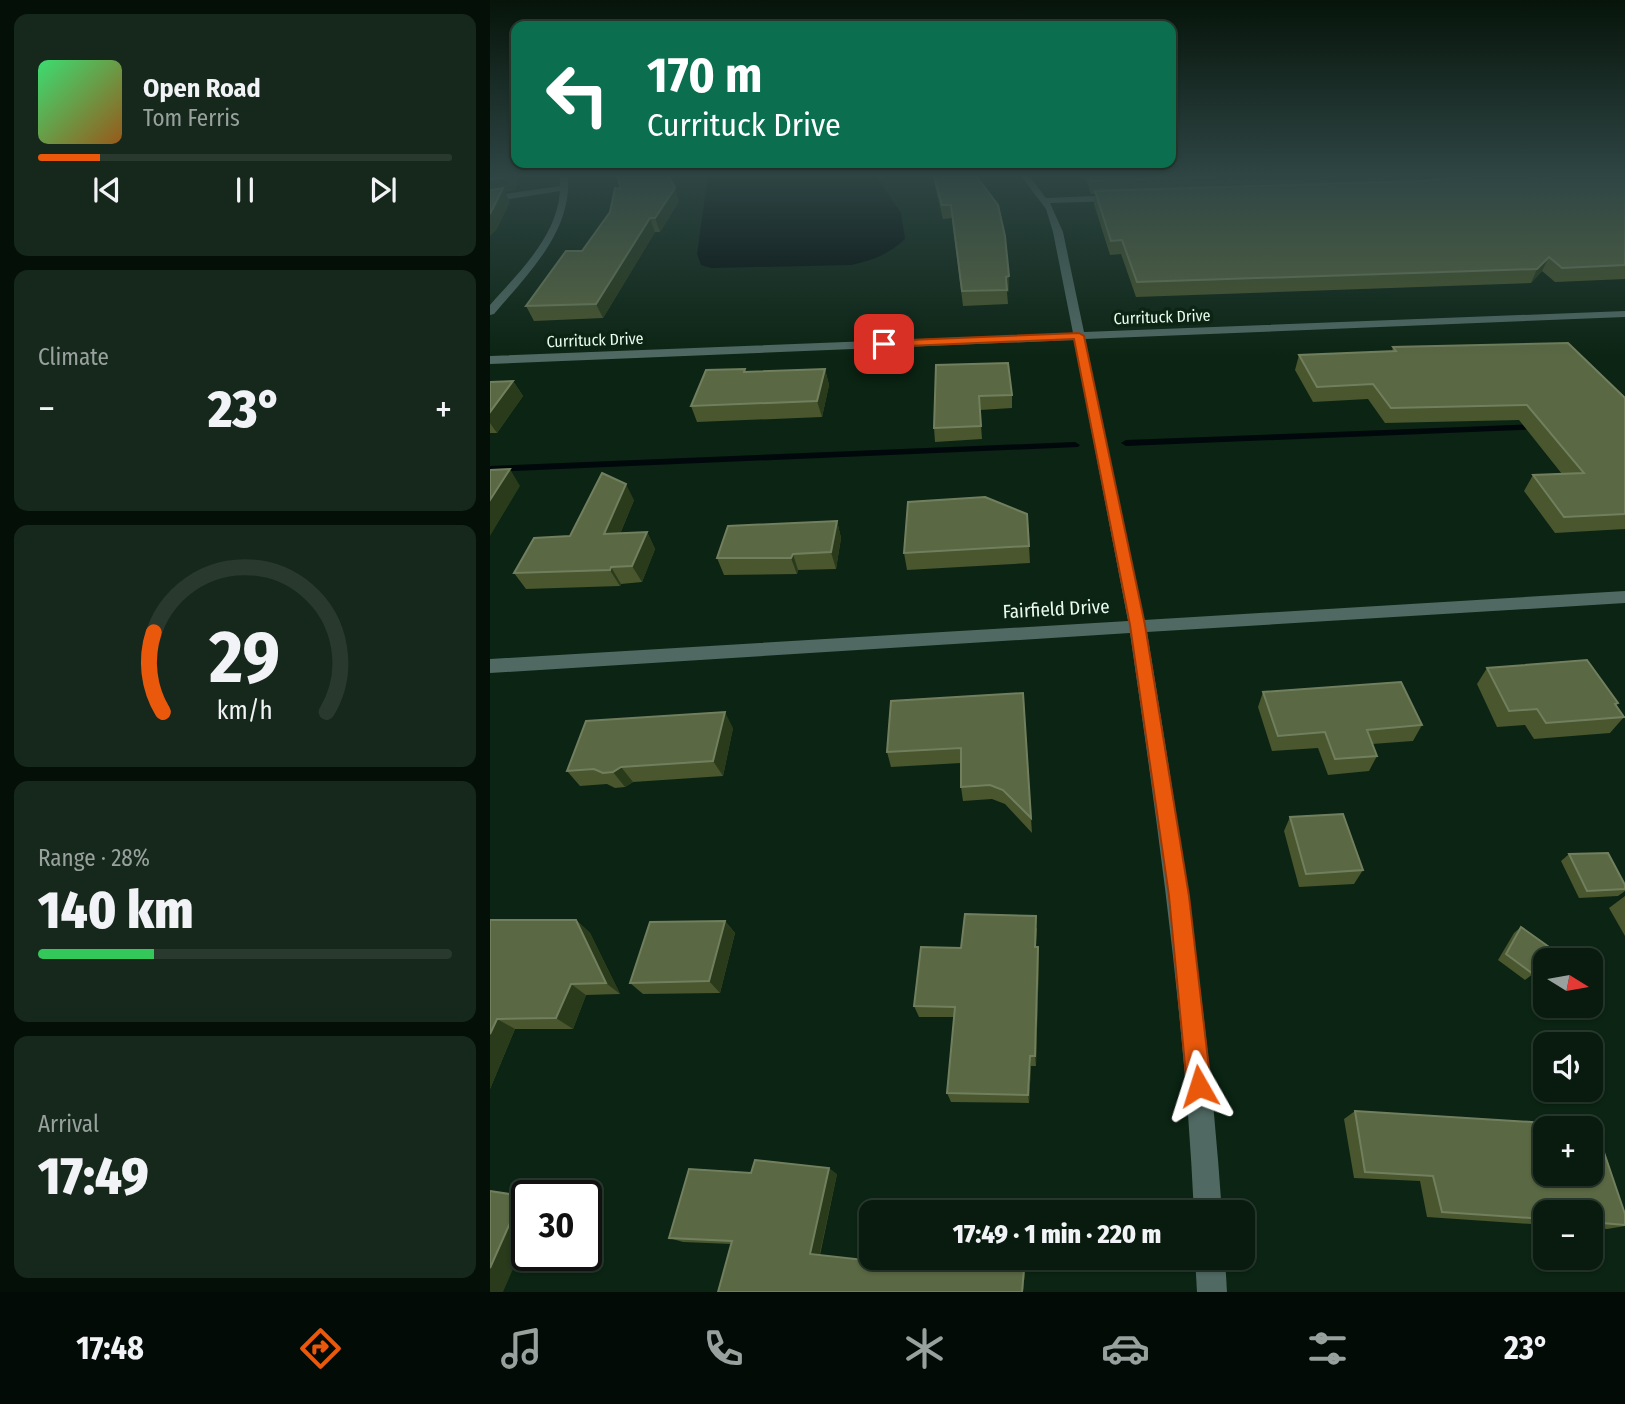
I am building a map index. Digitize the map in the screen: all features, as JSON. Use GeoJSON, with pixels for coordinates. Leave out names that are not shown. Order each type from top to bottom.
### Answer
{"type":"FeatureCollection","features":[{"type":"Feature","properties":{"kind":"street"},"geometry":{"type":"LineString","coordinates":[[490,312],[550,236]]}},
{"type":"Feature","properties":{"kind":"street"},"geometry":{"type":"LineString","coordinates":[[1059,236],[1137,625],[1179,896],[1204,1141],[1207,1200]]}},
{"type":"Feature","properties":{"kind":"street","name":"Currituck Drive"},"geometry":{"type":"LineString","coordinates":[[490,360],[1625,314]]}},
{"type":"Feature","properties":{"kind":"street","name":"Fairfield Drive"},"geometry":{"type":"LineString","coordinates":[[490,666],[1625,597]]}},
{"type":"Feature","properties":{"kind":"street"},"geometry":{"type":"LineString","coordinates":[[1211,1270],[1212,1292]]}},
{"type":"Feature","properties":{"kind":"shaded area"},"geometry":{"type":"Polygon","coordinates":[[[699,236],[905,236],[905,239],[880,256],[851,265],[711,268],[701,265],[697,254],[699,236]]]}},
{"type":"Feature","properties":{"kind":"building"},"geometry":{"type":"Polygon","coordinates":[[[593,236],[639,236],[596,304],[526,306],[566,251],[582,251],[593,236]]]}},
{"type":"Feature","properties":{"kind":"building"},"geometry":{"type":"Polygon","coordinates":[[[955,236],[1005,236],[1009,276],[1006,277],[1007,290],[962,291],[955,236]]]}},
{"type":"Feature","properties":{"kind":"building"},"geometry":{"type":"Polygon","coordinates":[[[1109,236],[1625,236],[1625,265],[1562,268],[1549,257],[1537,269],[1137,282],[1122,240],[1111,241],[1109,236]]]}},
{"type":"Feature","properties":{"kind":"building"},"geometry":{"type":"Polygon","coordinates":[[[1568,343],[1625,398],[1625,514],[1564,517],[1533,475],[1584,473],[1527,405],[1391,408],[1373,384],[1317,387],[1299,355],[1396,351],[1393,347],[1568,343]]]}},
{"type":"Feature","properties":{"kind":"building"},"geometry":{"type":"Polygon","coordinates":[[[1008,363],[1012,395],[979,396],[981,426],[934,428],[936,365],[1008,363]]]}},
{"type":"Feature","properties":{"kind":"building"},"geometry":{"type":"Polygon","coordinates":[[[745,369],[744,372],[825,369],[817,401],[691,406],[706,370],[745,369]]]}},
{"type":"Feature","properties":{"kind":"building"},"geometry":{"type":"Polygon","coordinates":[[[513,381],[490,412],[490,382],[513,381]]]}},
{"type":"Feature","properties":{"kind":"building"},"geometry":{"type":"Polygon","coordinates":[[[510,469],[490,500],[490,470],[510,469]]]}},
{"type":"Feature","properties":{"kind":"building"},"geometry":{"type":"Polygon","coordinates":[[[602,473],[626,484],[604,534],[647,532],[632,566],[611,567],[610,570],[514,573],[534,538],[570,536],[602,473]]]}},
{"type":"Feature","properties":{"kind":"building"},"geometry":{"type":"Polygon","coordinates":[[[985,497],[1027,514],[1029,546],[904,553],[908,502],[985,497]]]}},
{"type":"Feature","properties":{"kind":"building"},"geometry":{"type":"Polygon","coordinates":[[[837,521],[831,552],[793,554],[791,558],[717,558],[728,526],[837,521]]]}},
{"type":"Feature","properties":{"kind":"building"},"geometry":{"type":"Polygon","coordinates":[[[1587,660],[1618,703],[1615,704],[1624,717],[1546,723],[1537,709],[1509,711],[1487,668],[1587,660]]]}},
{"type":"Feature","properties":{"kind":"building"},"geometry":{"type":"Polygon","coordinates":[[[1401,682],[1422,725],[1367,730],[1377,756],[1335,759],[1325,732],[1278,736],[1263,692],[1401,682]]]}},
{"type":"Feature","properties":{"kind":"building"},"geometry":{"type":"Polygon","coordinates":[[[1023,693],[1031,818],[1003,790],[990,785],[961,787],[961,748],[887,752],[891,701],[1023,693]]]}},
{"type":"Feature","properties":{"kind":"building"},"geometry":{"type":"Polygon","coordinates":[[[725,712],[713,761],[621,767],[613,772],[603,773],[594,769],[567,771],[586,721],[725,712]]]}},
{"type":"Feature","properties":{"kind":"building"},"geometry":{"type":"Polygon","coordinates":[[[1343,814],[1363,870],[1306,874],[1290,817],[1343,814]]]}},
{"type":"Feature","properties":{"kind":"building"},"geometry":{"type":"Polygon","coordinates":[[[1608,853],[1625,889],[1587,891],[1569,854],[1608,853]]]}},
{"type":"Feature","properties":{"kind":"building"},"geometry":{"type":"Polygon","coordinates":[[[965,914],[1036,916],[1035,947],[1038,947],[1035,1056],[1030,1056],[1028,1095],[947,1093],[955,1007],[914,1006],[921,947],[961,948],[965,914]]]}},
{"type":"Feature","properties":{"kind":"building"},"geometry":{"type":"Polygon","coordinates":[[[490,920],[576,920],[606,983],[571,984],[556,1018],[497,1019],[490,1034],[490,920]]]}},
{"type":"Feature","properties":{"kind":"building"},"geometry":{"type":"Polygon","coordinates":[[[725,921],[709,981],[630,983],[650,922],[725,921]]]}},
{"type":"Feature","properties":{"kind":"building"},"geometry":{"type":"Polygon","coordinates":[[[1521,927],[1549,947],[1533,948],[1533,974],[1506,954],[1521,927]]]}},
{"type":"Feature","properties":{"kind":"building"},"geometry":{"type":"Polygon","coordinates":[[[1355,1111],[1533,1122],[1533,1186],[1603,1186],[1603,1149],[1625,1214],[1625,1225],[1603,1223],[1603,1200],[1533,1200],[1533,1218],[1442,1212],[1433,1176],[1365,1172],[1355,1111]]]}},
{"type":"Feature","properties":{"kind":"building"},"geometry":{"type":"Polygon","coordinates":[[[755,1160],[829,1168],[810,1254],[859,1259],[859,1270],[1024,1270],[1022,1292],[718,1292],[732,1241],[669,1238],[689,1169],[751,1173],[755,1160]]]}},
{"type":"Feature","properties":{"kind":"building"},"geometry":{"type":"Polygon","coordinates":[[[490,1191],[511,1194],[511,1221],[490,1268],[490,1191]]]}},
{"type":"Feature","properties":{"kind":"waterway"},"geometry":{"type":"LineString","coordinates":[[1126,443],[1542,427]]}},
{"type":"Feature","properties":{"kind":"waterway"},"geometry":{"type":"LineString","coordinates":[[490,469],[1075,445]]}},
{"type":"Feature","properties":{"kind":"route"},"geometry":{"type":"LineString","coordinates":[[884,344],[1079,336],[1137,625],[1179,896],[1199,1086]]}}]}
